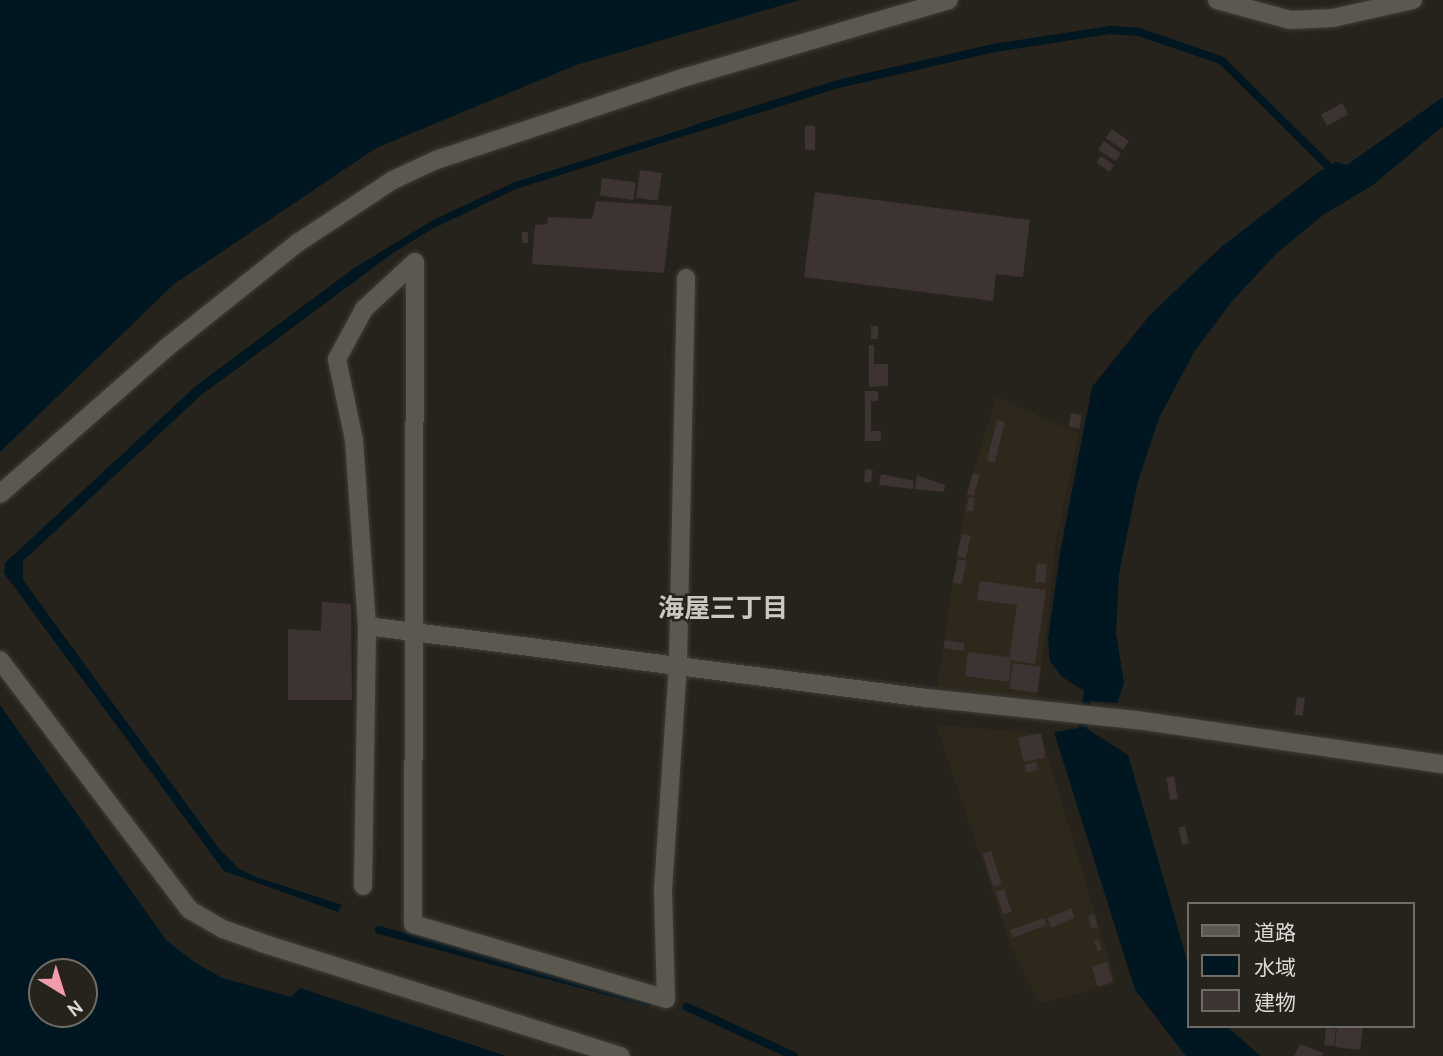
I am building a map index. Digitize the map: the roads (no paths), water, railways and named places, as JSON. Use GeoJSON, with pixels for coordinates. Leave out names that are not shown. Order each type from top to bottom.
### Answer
{"type":"FeatureCollection","features":[{"type":"Feature","properties":{"kind":"street"},"geometry":{"type":"LineString","coordinates":[[0,494],[166,348],[299,242],[393,180],[436,160],[679,79],[948,0]]}},
{"type":"Feature","properties":{"kind":"street"},"geometry":{"type":"LineString","coordinates":[[1217,0],[1290,20],[1333,18],[1413,0]]}},
{"type":"Feature","properties":{"kind":"street"},"geometry":{"type":"LineString","coordinates":[[363,886],[367,626],[360,590],[354,440],[337,359],[365,309],[415,262],[416,631],[413,923],[666,999],[663,890],[678,663],[687,278]]}},
{"type":"Feature","properties":{"kind":"street"},"geometry":{"type":"LineString","coordinates":[[367,626],[678,663],[1035,711],[1136,720],[1443,764]]}},
{"type":"Feature","properties":{"kind":"street"},"geometry":{"type":"LineString","coordinates":[[0,660],[190,910],[249,938],[621,1056]]}},
{"type":"Feature","properties":{"kind":"water"},"geometry":{"type":"Polygon","coordinates":[[[0,0],[800,0],[576,65],[376,148],[174,284],[0,452],[0,0]]]}},
{"type":"Feature","properties":{"kind":"water"},"geometry":{"type":"Polygon","coordinates":[[[1443,97],[1443,126],[1373,185],[1323,215],[1277,253],[1233,300],[1194,352],[1159,418],[1138,481],[1119,573],[1116,633],[1124,683],[1117,703],[1091,701],[1087,729],[1128,755],[1188,964],[1188,1028],[1228,1028],[1261,1056],[1186,1056],[1135,990],[1054,732],[1078,728],[1084,691],[1062,677],[1050,661],[1048,639],[1060,553],[1092,387],[1149,316],[1220,248],[1320,171],[1336,162],[1347,165],[1443,97]]]}},
{"type":"Feature","properties":{"kind":"water"},"geometry":{"type":"Polygon","coordinates":[[[703,123],[706,129],[516,189],[432,229],[393,253],[200,396],[23,561],[23,580],[220,850],[239,869],[256,877],[342,905],[338,912],[224,871],[4,573],[5,563],[197,385],[353,269],[433,220],[515,182],[703,123]]]}},
{"type":"Feature","properties":{"kind":"water"},"geometry":{"type":"Polygon","coordinates":[[[0,705],[166,940],[194,962],[222,978],[291,997],[300,988],[506,1056],[0,1056],[0,705]]]}},
{"type":"Feature","properties":{"kind":"waterway"},"geometry":{"type":"LineString","coordinates":[[697,128],[838,84],[994,48],[1110,30],[1139,32],[1221,60],[1334,172]]}},
{"type":"Feature","properties":{"kind":"waterway"},"geometry":{"type":"LineString","coordinates":[[379,930],[647,1002]]}},
{"type":"Feature","properties":{"kind":"waterway"},"geometry":{"type":"LineString","coordinates":[[687,1007],[794,1056]]}},
{"type":"Feature","properties":{"kind":"district","name":"海屋三丁目"},"geometry":{"type":"Point","coordinates":[723,609]}}]}
